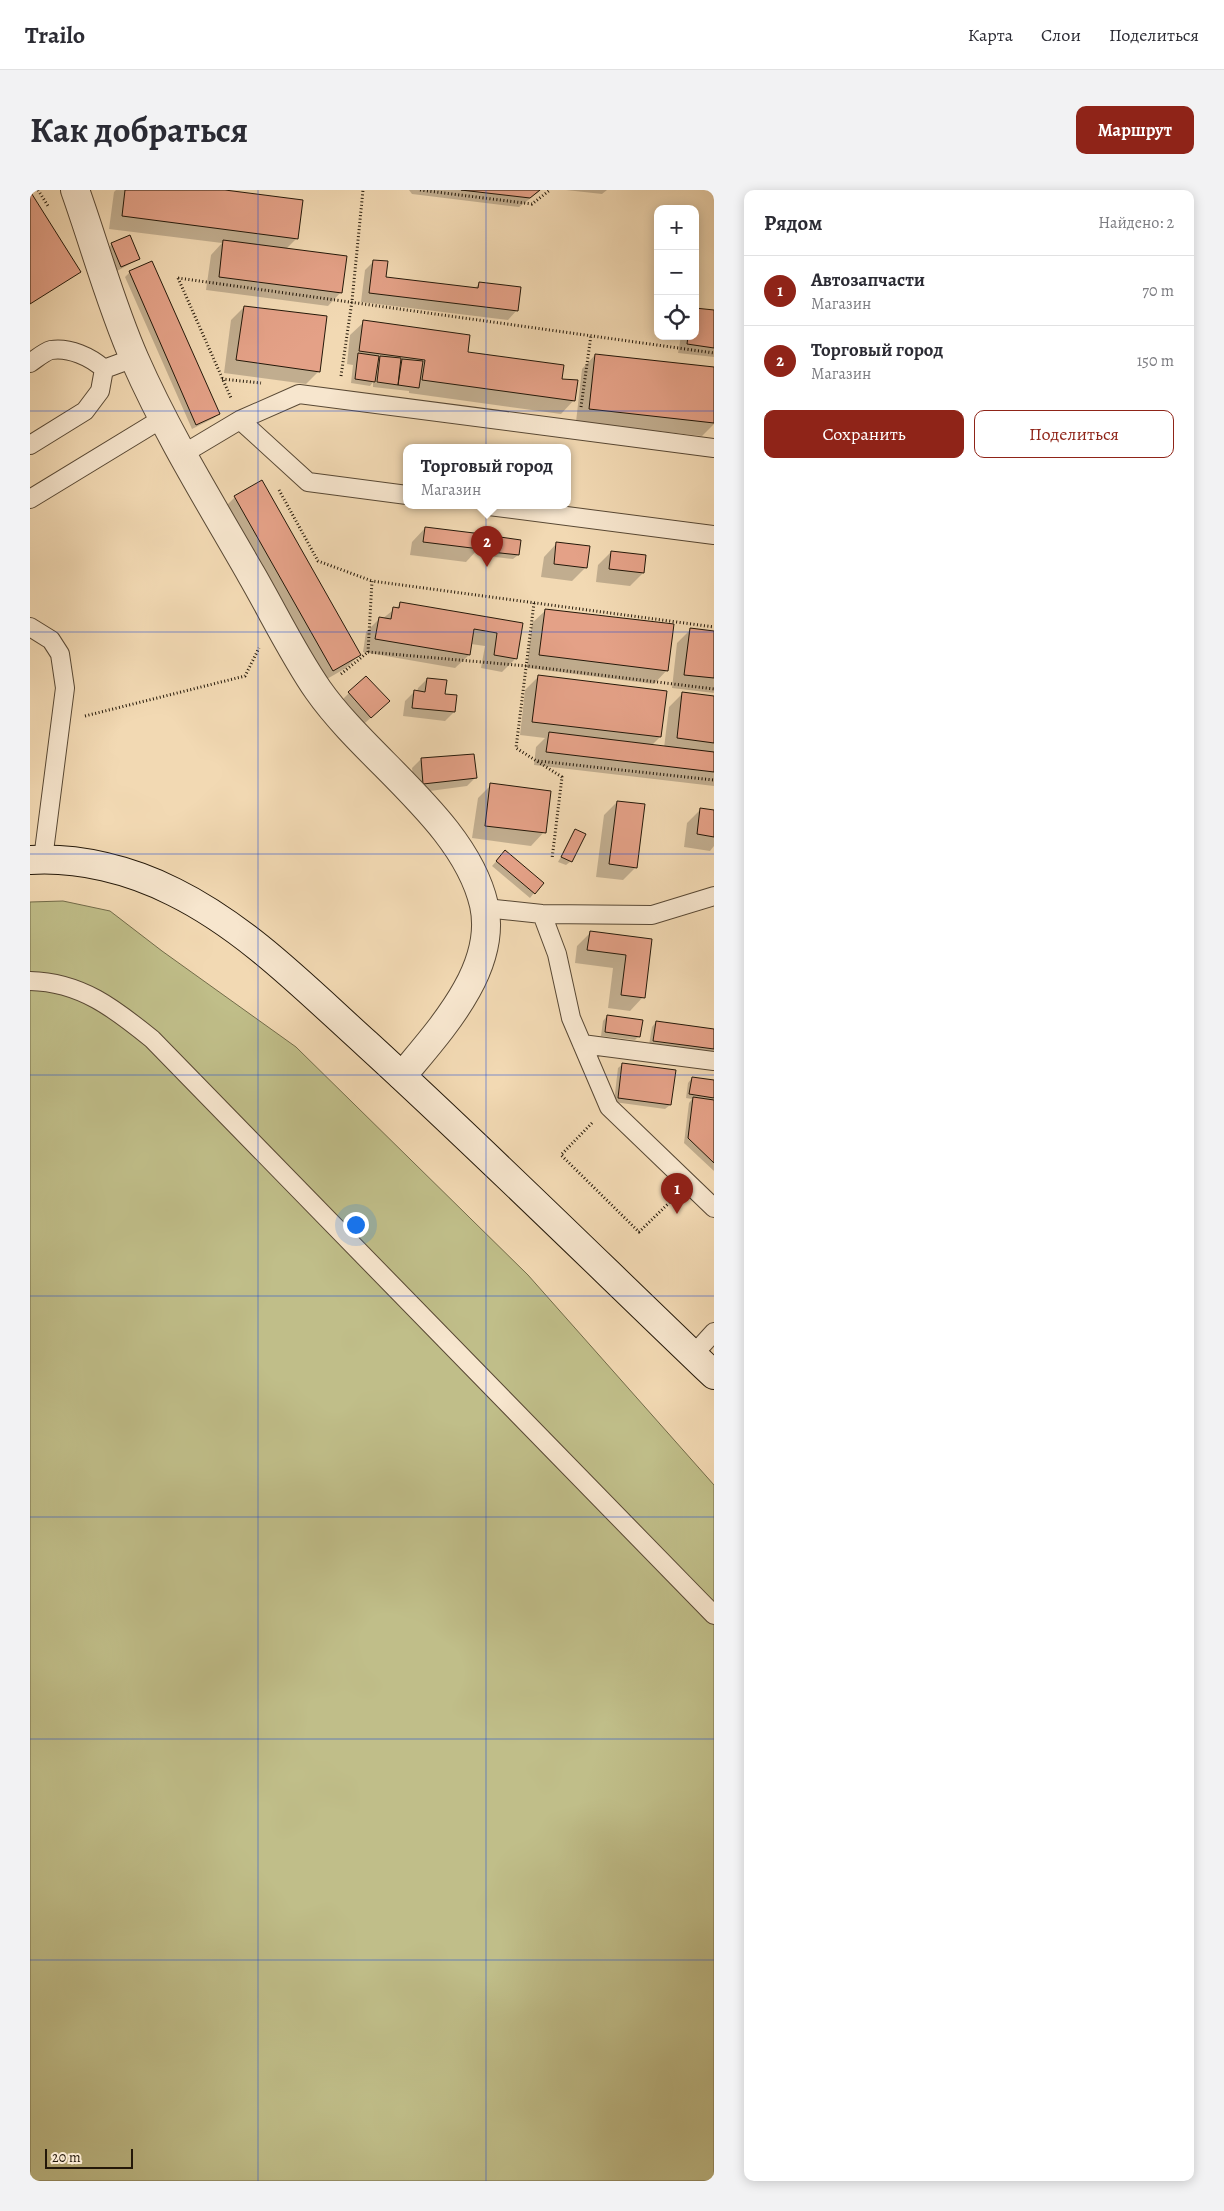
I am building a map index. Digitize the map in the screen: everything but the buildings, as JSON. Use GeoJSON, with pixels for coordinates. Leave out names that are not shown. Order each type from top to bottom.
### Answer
{"type":"FeatureCollection","features":[{"type":"Feature","properties":{"kind":"street"},"geometry":{"type":"LineString","coordinates":[[75,190],[134,358],[163,418],[318,690],[354,734],[446,832],[475,873],[484,908],[484,941],[473,977],[451,1016],[402,1076]]}},
{"type":"Feature","properties":{"kind":"street"},"geometry":{"type":"LineString","coordinates":[[36,860],[91,864],[134,875],[175,892],[225,922],[280,966],[402,1076],[714,1375]]}},
{"type":"Feature","properties":{"kind":"lane"},"geometry":{"type":"LineString","coordinates":[[30,363],[50,350],[67,351],[82,355],[104,369]]}},
{"type":"Feature","properties":{"kind":"lane"},"geometry":{"type":"LineString","coordinates":[[104,369],[134,358]]}},
{"type":"Feature","properties":{"kind":"lane"},"geometry":{"type":"LineString","coordinates":[[30,445],[86,411],[100,391],[104,369]]}},
{"type":"Feature","properties":{"kind":"lane"},"geometry":{"type":"LineString","coordinates":[[184,454],[240,420],[299,394],[714,448]]}},
{"type":"Feature","properties":{"kind":"lane"},"geometry":{"type":"LineString","coordinates":[[30,499],[163,418]]}},
{"type":"Feature","properties":{"kind":"lane"},"geometry":{"type":"LineString","coordinates":[[240,420],[308,482],[403,494]]}},
{"type":"Feature","properties":{"kind":"lane"},"geometry":{"type":"LineString","coordinates":[[512,509],[714,536]]}},
{"type":"Feature","properties":{"kind":"lane"},"geometry":{"type":"LineString","coordinates":[[30,627],[51,640],[60,654],[65,688],[36,860]]}},
{"type":"Feature","properties":{"kind":"lane"},"geometry":{"type":"LineString","coordinates":[[484,908],[542,914],[652,915],[714,896]]}},
{"type":"Feature","properties":{"kind":"lane"},"geometry":{"type":"LineString","coordinates":[[542,914],[557,954],[571,1018],[609,1107],[714,1208]]}},
{"type":"Feature","properties":{"kind":"lane"},"geometry":{"type":"LineString","coordinates":[[30,981],[70,988],[109,1005],[152,1038],[714,1615]]}},
{"type":"Feature","properties":{"kind":"lane"},"geometry":{"type":"LineString","coordinates":[[582,1044],[714,1061]]}},
{"type":"Feature","properties":{"kind":"lane"},"geometry":{"type":"LineString","coordinates":[[693,1355],[714,1332]]}},
{"type":"Feature","properties":{"kind":"path"},"geometry":{"type":"LineString","coordinates":[[340,382],[352,301],[363,190]]}},
{"type":"Feature","properties":{"kind":"path"},"geometry":{"type":"LineString","coordinates":[[420,190],[532,204],[550,190]]}},
{"type":"Feature","properties":{"kind":"path"},"geometry":{"type":"LineString","coordinates":[[178,278],[714,353]]}},
{"type":"Feature","properties":{"kind":"path"},"geometry":{"type":"LineString","coordinates":[[580,408],[591,336]]}},
{"type":"Feature","properties":{"kind":"path"},"geometry":{"type":"LineString","coordinates":[[714,627],[372,581],[368,652],[527,666],[714,689]]}},
{"type":"Feature","properties":{"kind":"path"},"geometry":{"type":"LineString","coordinates":[[534,603],[516,748],[562,777],[552,859]]}},
{"type":"Feature","properties":{"kind":"path"},"geometry":{"type":"LineString","coordinates":[[60,722],[245,676],[260,647]]}},
{"type":"Feature","properties":{"kind":"path"},"geometry":{"type":"LineString","coordinates":[[536,761],[714,780]]}},
{"type":"Feature","properties":{"kind":"path"},"geometry":{"type":"LineString","coordinates":[[577,1138],[561,1155],[639,1232],[652,1220]]}},
{"type":"Feature","properties":{"kind":"shaded area"},"geometry":{"type":"Polygon","coordinates":[[[63,901],[110,911],[162,951],[296,1047],[528,1275],[714,1485],[714,2181],[30,2181],[30,902],[63,901]]]}},
{"type":"Feature","properties":{"kind":"place","name":"Торговый город"},"geometry":{"type":"Point","coordinates":[487,567]}},
{"type":"Feature","properties":{"kind":"place","name":"Автозапчасти"},"geometry":{"type":"Point","coordinates":[677,1214]}}]}
